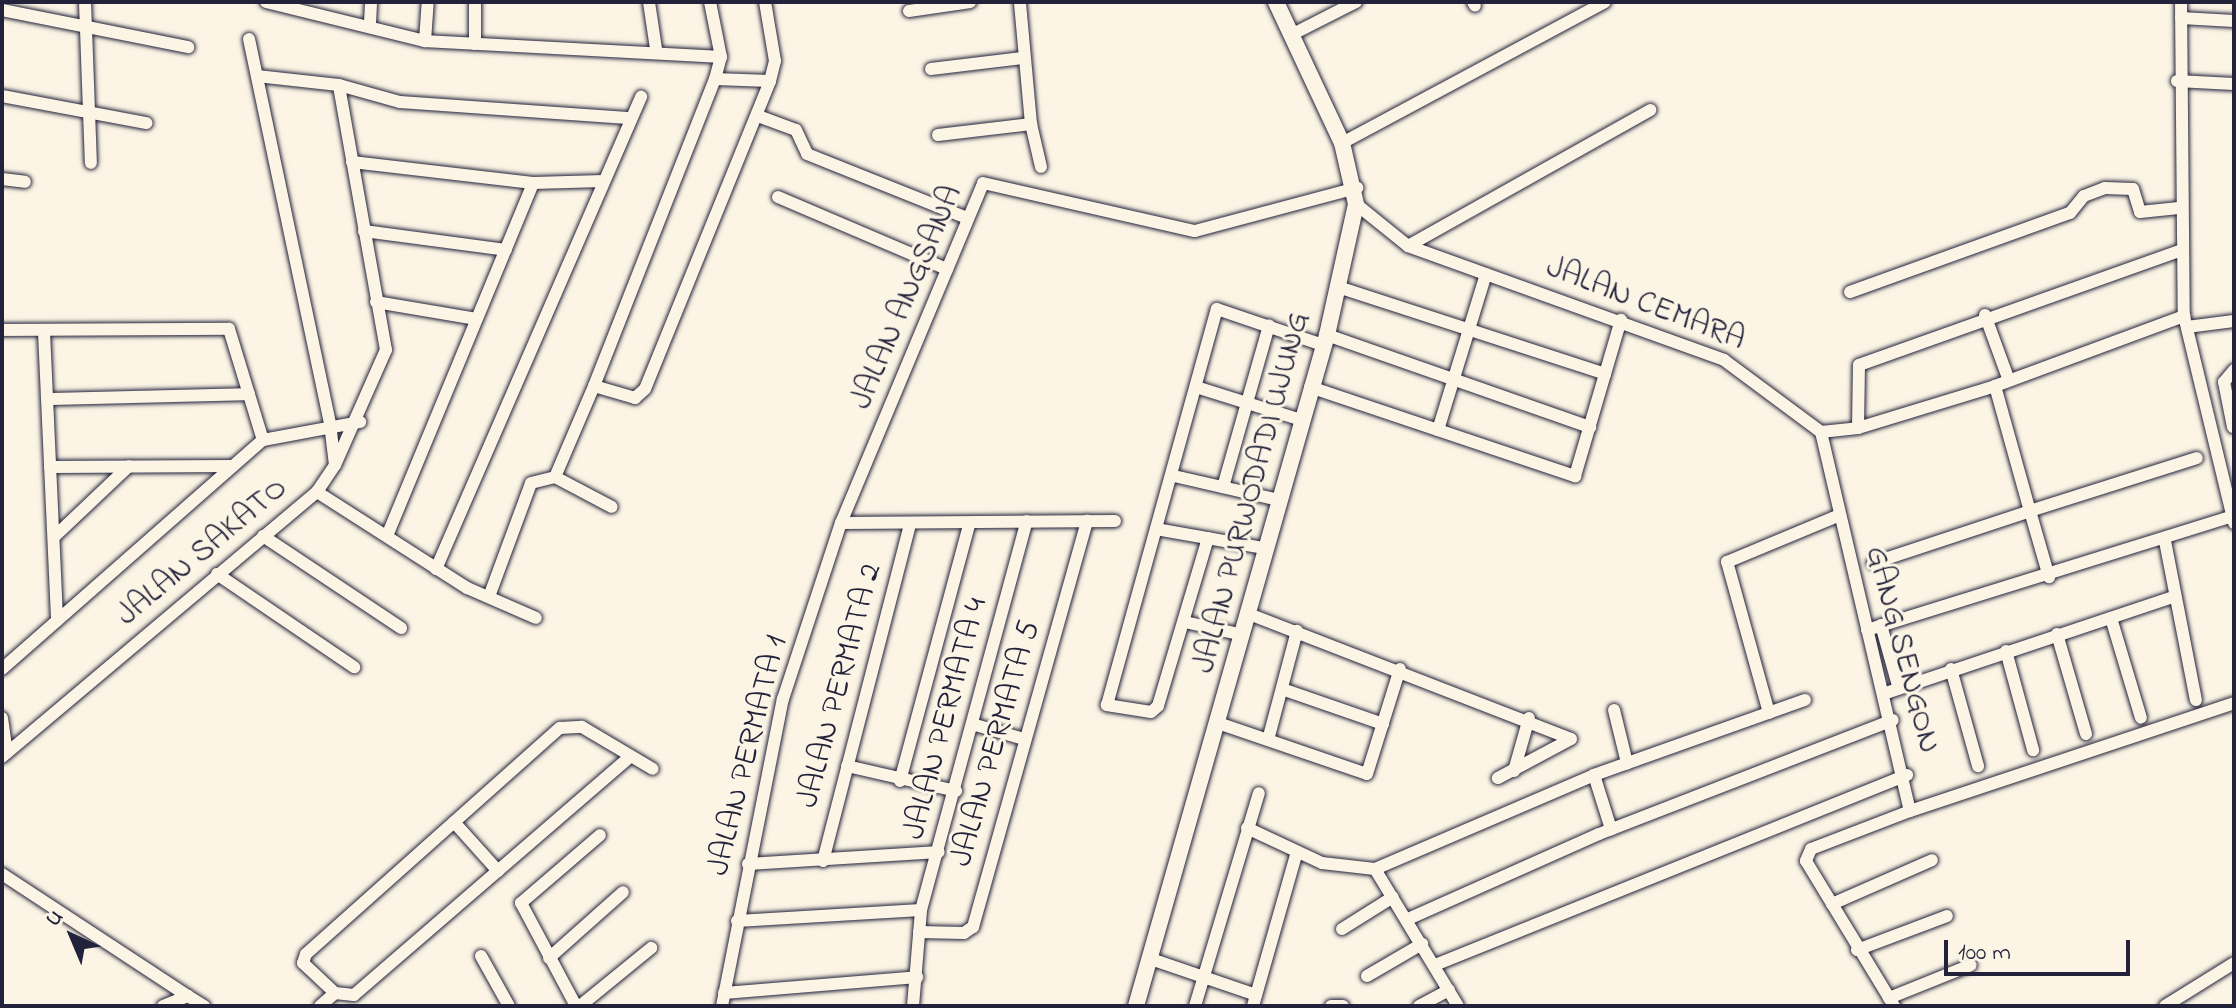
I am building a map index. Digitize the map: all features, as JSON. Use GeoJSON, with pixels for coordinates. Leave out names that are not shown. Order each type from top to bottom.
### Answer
{"type":"FeatureCollection","features":[{"type":"Feature","properties":{"kind":"street"},"geometry":{"type":"LineString","coordinates":[[85,2],[91,163]]}},
{"type":"Feature","properties":{"kind":"street"},"geometry":{"type":"LineString","coordinates":[[266,2],[315,8],[425,41],[656,49],[721,57]]}},
{"type":"Feature","properties":{"kind":"street"},"geometry":{"type":"LineString","coordinates":[[370,23],[371,2]]}},
{"type":"Feature","properties":{"kind":"street"},"geometry":{"type":"LineString","coordinates":[[425,41],[428,2]]}},
{"type":"Feature","properties":{"kind":"street"},"geometry":{"type":"LineString","coordinates":[[475,2],[475,44]]}},
{"type":"Feature","properties":{"kind":"street"},"geometry":{"type":"LineString","coordinates":[[649,2],[656,49]]}},
{"type":"Feature","properties":{"kind":"street"},"geometry":{"type":"LineString","coordinates":[[555,477],[715,79],[721,57],[710,2]]}},
{"type":"Feature","properties":{"kind":"street"},"geometry":{"type":"LineString","coordinates":[[594,386],[635,398],[645,389],[770,81],[775,61],[765,2]]}},
{"type":"Feature","properties":{"kind":"street"},"geometry":{"type":"LineString","coordinates":[[909,11],[970,2]]}},
{"type":"Feature","properties":{"kind":"street"},"geometry":{"type":"LineString","coordinates":[[1020,2],[1022,58],[1031,124],[1041,167]]}},
{"type":"Feature","properties":{"kind":"street"},"geometry":{"type":"LineString","coordinates":[[1276,2],[1342,143],[1356,196]]}},
{"type":"Feature","properties":{"kind":"street"},"geometry":{"type":"LineString","coordinates":[[1291,35],[1356,2]]}},
{"type":"Feature","properties":{"kind":"street"},"geometry":{"type":"LineString","coordinates":[[1342,143],[1605,2]]}},
{"type":"Feature","properties":{"kind":"street"},"geometry":{"type":"LineString","coordinates":[[1867,630],[2233,520],[2186,322],[2180,251],[2177,81],[2181,2]]}},
{"type":"Feature","properties":{"kind":"street"},"geometry":{"type":"LineString","coordinates":[[2,10],[188,47]]}},
{"type":"Feature","properties":{"kind":"street"},"geometry":{"type":"LineString","coordinates":[[2181,18],[2234,21]]}},
{"type":"Feature","properties":{"kind":"street"},"geometry":{"type":"LineString","coordinates":[[249,39],[330,424],[335,465]]}},
{"type":"Feature","properties":{"kind":"street"},"geometry":{"type":"LineString","coordinates":[[931,69],[1022,58]]}},
{"type":"Feature","properties":{"kind":"street"},"geometry":{"type":"LineString","coordinates":[[257,76],[339,85],[400,102],[627,118]]}},
{"type":"Feature","properties":{"kind":"street"},"geometry":{"type":"LineString","coordinates":[[715,79],[770,81]]}},
{"type":"Feature","properties":{"kind":"street"},"geometry":{"type":"LineString","coordinates":[[2177,81],[2234,84]]}},
{"type":"Feature","properties":{"kind":"street"},"geometry":{"type":"LineString","coordinates":[[317,492],[360,422],[386,350],[339,85]]}},
{"type":"Feature","properties":{"kind":"street"},"geometry":{"type":"LineString","coordinates":[[2,96],[146,123]]}},
{"type":"Feature","properties":{"kind":"street"},"geometry":{"type":"LineString","coordinates":[[436,569],[603,181],[627,118],[641,97]]}},
{"type":"Feature","properties":{"kind":"street"},"geometry":{"type":"LineString","coordinates":[[1408,246],[1650,110]]}},
{"type":"Feature","properties":{"kind":"street"},"geometry":{"type":"LineString","coordinates":[[758,116],[796,130],[807,154],[967,218]]}},
{"type":"Feature","properties":{"kind":"street"},"geometry":{"type":"LineString","coordinates":[[938,135],[1031,124]]}},
{"type":"Feature","properties":{"kind":"street"},"geometry":{"type":"LineString","coordinates":[[352,162],[533,183],[603,181]]}},
{"type":"Feature","properties":{"kind":"street"},"geometry":{"type":"LineString","coordinates":[[2,179],[25,182]]}},
{"type":"Feature","properties":{"kind":"street","name":"JALAN ANGSANA"},"geometry":{"type":"LineString","coordinates":[[841,523],[967,218],[989,181],[1195,231],[1356,196]]}},
{"type":"Feature","properties":{"kind":"street"},"geometry":{"type":"LineString","coordinates":[[387,536],[533,183]]}},
{"type":"Feature","properties":{"kind":"street"},"geometry":{"type":"LineString","coordinates":[[1850,292],[2070,213],[2084,196],[2105,188],[2133,189],[2140,212],[2179,208]]}},
{"type":"Feature","properties":{"kind":"street","name":"JALAN CEMARA"},"geometry":{"type":"LineString","coordinates":[[1356,196],[1408,246],[1621,320],[1748,373],[1821,432]]}},
{"type":"Feature","properties":{"kind":"street","name":"JALAN PURWODADI UJUNG"},"geometry":{"type":"LineString","coordinates":[[1136,1006],[1325,340],[1356,196]]}},
{"type":"Feature","properties":{"kind":"street"},"geometry":{"type":"LineString","coordinates":[[778,197],[947,269]]}},
{"type":"Feature","properties":{"kind":"street"},"geometry":{"type":"LineString","coordinates":[[364,231],[506,250]]}},
{"type":"Feature","properties":{"kind":"street"},"geometry":{"type":"LineString","coordinates":[[1858,428],[1859,365],[1985,315],[2180,251]]}},
{"type":"Feature","properties":{"kind":"street"},"geometry":{"type":"LineString","coordinates":[[1438,430],[1486,274]]}},
{"type":"Feature","properties":{"kind":"street"},"geometry":{"type":"LineString","coordinates":[[1338,287],[1605,374]]}},
{"type":"Feature","properties":{"kind":"street"},"geometry":{"type":"LineString","coordinates":[[376,302],[477,319]]}},
{"type":"Feature","properties":{"kind":"street"},"geometry":{"type":"LineString","coordinates":[[1208,538],[1185,622],[1155,710],[1107,705],[1174,476],[1218,308],[1590,427]]}},
{"type":"Feature","properties":{"kind":"street"},"geometry":{"type":"LineString","coordinates":[[1985,315],[2008,378]]}},
{"type":"Feature","properties":{"kind":"street"},"geometry":{"type":"LineString","coordinates":[[1310,387],[1575,476],[1621,320]]}},
{"type":"Feature","properties":{"kind":"street"},"geometry":{"type":"LineString","coordinates":[[1821,432],[1858,428],[2186,322],[2234,321]]}},
{"type":"Feature","properties":{"kind":"street"},"geometry":{"type":"LineString","coordinates":[[1223,487],[1244,404],[1269,325]]}},
{"type":"Feature","properties":{"kind":"street"},"geometry":{"type":"LineString","coordinates":[[2,330],[229,329],[263,440]]}},
{"type":"Feature","properties":{"kind":"street"},"geometry":{"type":"LineString","coordinates":[[44,332],[57,620]]}},
{"type":"Feature","properties":{"kind":"street"},"geometry":{"type":"LineString","coordinates":[[2213,427],[2233,427],[2224,382],[2234,370]]}},
{"type":"Feature","properties":{"kind":"street"},"geometry":{"type":"LineString","coordinates":[[1995,386],[2049,577]]}},
{"type":"Feature","properties":{"kind":"street"},"geometry":{"type":"LineString","coordinates":[[1196,387],[1301,420]]}},
{"type":"Feature","properties":{"kind":"street"},"geometry":{"type":"LineString","coordinates":[[47,399],[249,394]]}},
{"type":"Feature","properties":{"kind":"street"},"geometry":{"type":"LineString","coordinates":[[2,669],[263,440],[330,424],[360,422]]}},
{"type":"Feature","properties":{"kind":"street","name":"GANG SENGON"},"geometry":{"type":"LineString","coordinates":[[1821,432],[1867,630],[1892,691],[1893,720],[1907,775],[1910,805]]}},
{"type":"Feature","properties":{"kind":"street"},"geometry":{"type":"LineString","coordinates":[[1873,563],[2197,458]]}},
{"type":"Feature","properties":{"kind":"street"},"geometry":{"type":"LineString","coordinates":[[54,537],[129,466]]}},
{"type":"Feature","properties":{"kind":"street"},"geometry":{"type":"LineString","coordinates":[[50,467],[233,466]]}},
{"type":"Feature","properties":{"kind":"street"},"geometry":{"type":"LineString","coordinates":[[1174,476],[1279,500]]}},
{"type":"Feature","properties":{"kind":"street"},"geometry":{"type":"LineString","coordinates":[[490,594],[531,483],[555,477],[612,507]]}},
{"type":"Feature","properties":{"kind":"street","name":"JALAN SAKATO"},"geometry":{"type":"LineString","coordinates":[[4,755],[317,492],[436,569],[536,618]]}},
{"type":"Feature","properties":{"kind":"street","name":"GANG SENGON"},"geometry":{"type":"LineString","coordinates":[[1769,713],[1727,562],[1840,515]]}},
{"type":"Feature","properties":{"kind":"street"},"geometry":{"type":"LineString","coordinates":[[841,523],[969,525],[1027,521],[1115,521]]}},
{"type":"Feature","properties":{"kind":"street","name":"JALAN PERMATA 4"},"geometry":{"type":"LineString","coordinates":[[913,1006],[921,910],[956,791],[1027,521]]}},
{"type":"Feature","properties":{"kind":"street","name":"JALAN PERMATA 5"},"geometry":{"type":"LineString","coordinates":[[919,932],[964,933],[973,927],[1087,521]]}},
{"type":"Feature","properties":{"kind":"street","name":"JALAN PERMATA 1"},"geometry":{"type":"LineString","coordinates":[[723,1000],[783,699],[841,523]]}},
{"type":"Feature","properties":{"kind":"street","name":"JALAN PERMATA 2"},"geometry":{"type":"LineString","coordinates":[[823,861],[910,524]]}},
{"type":"Feature","properties":{"kind":"street"},"geometry":{"type":"LineString","coordinates":[[900,781],[969,525]]}},
{"type":"Feature","properties":{"kind":"street"},"geometry":{"type":"LineString","coordinates":[[1156,529],[1264,548]]}},
{"type":"Feature","properties":{"kind":"street"},"geometry":{"type":"LineString","coordinates":[[263,536],[401,628]]}},
{"type":"Feature","properties":{"kind":"street"},"geometry":{"type":"LineString","coordinates":[[2165,541],[2173,597],[2196,700]]}},
{"type":"Feature","properties":{"kind":"street"},"geometry":{"type":"LineString","coordinates":[[217,574],[354,667]]}},
{"type":"Feature","properties":{"kind":"street"},"geometry":{"type":"LineString","coordinates":[[1881,625],[1892,691],[2173,597]]}},
{"type":"Feature","properties":{"kind":"street"},"geometry":{"type":"LineString","coordinates":[[1249,614],[1567,735],[1570,743],[1498,778]]}},
{"type":"Feature","properties":{"kind":"street"},"geometry":{"type":"LineString","coordinates":[[2111,618],[2141,718]]}},
{"type":"Feature","properties":{"kind":"street"},"geometry":{"type":"LineString","coordinates":[[1185,622],[1243,635]]}},
{"type":"Feature","properties":{"kind":"street"},"geometry":{"type":"LineString","coordinates":[[1268,740],[1297,631]]}},
{"type":"Feature","properties":{"kind":"street"},"geometry":{"type":"LineString","coordinates":[[2057,634],[2086,734]]}},
{"type":"Feature","properties":{"kind":"street"},"geometry":{"type":"LineString","coordinates":[[2006,651],[2033,750]]}},
{"type":"Feature","properties":{"kind":"street"},"geometry":{"type":"LineString","coordinates":[[1218,723],[1367,774],[1400,669]]}},
{"type":"Feature","properties":{"kind":"street"},"geometry":{"type":"LineString","coordinates":[[1951,669],[1978,766]]}},
{"type":"Feature","properties":{"kind":"street"},"geometry":{"type":"LineString","coordinates":[[1282,689],[1383,724]]}},
{"type":"Feature","properties":{"kind":"street"},"geometry":{"type":"LineString","coordinates":[[1247,828],[1322,863],[1375,869],[1594,775],[1805,700]]}},
{"type":"Feature","properties":{"kind":"street"},"geometry":{"type":"LineString","coordinates":[[1971,965],[1891,1002],[1857,950],[1806,855],[1910,805],[2234,703]]}},
{"type":"Feature","properties":{"kind":"street"},"geometry":{"type":"LineString","coordinates":[[1614,710],[1627,763]]}},
{"type":"Feature","properties":{"kind":"street"},"geometry":{"type":"LineString","coordinates":[[2,718],[4,755]]}},
{"type":"Feature","properties":{"kind":"street"},"geometry":{"type":"LineString","coordinates":[[1514,771],[1529,718]]}},
{"type":"Feature","properties":{"kind":"street"},"geometry":{"type":"LineString","coordinates":[[1408,919],[1611,829],[1893,720]]}},
{"type":"Feature","properties":{"kind":"street"},"geometry":{"type":"LineString","coordinates":[[972,724],[1024,739]]}},
{"type":"Feature","properties":{"kind":"street"},"geometry":{"type":"LineString","coordinates":[[630,757],[354,995],[335,993],[302,959],[566,725],[582,727],[653,769]]}},
{"type":"Feature","properties":{"kind":"street"},"geometry":{"type":"LineString","coordinates":[[847,766],[900,781],[956,791]]}},
{"type":"Feature","properties":{"kind":"street"},"geometry":{"type":"LineString","coordinates":[[1594,775],[1611,829]]}},
{"type":"Feature","properties":{"kind":"street"},"geometry":{"type":"LineString","coordinates":[[1435,965],[1907,775]]}},
{"type":"Feature","properties":{"kind":"street"},"geometry":{"type":"LineString","coordinates":[[1195,1006],[1259,793]]}},
{"type":"Feature","properties":{"kind":"street"},"geometry":{"type":"LineString","coordinates":[[454,822],[498,871]]}},
{"type":"Feature","properties":{"kind":"street"},"geometry":{"type":"LineString","coordinates":[[600,835],[523,900],[549,958],[578,1006],[651,948]]}},
{"type":"Feature","properties":{"kind":"street"},"geometry":{"type":"LineString","coordinates":[[748,864],[939,852]]}},
{"type":"Feature","properties":{"kind":"street"},"geometry":{"type":"LineString","coordinates":[[1148,958],[1255,1000],[1297,852]]}},
{"type":"Feature","properties":{"kind":"street"},"geometry":{"type":"LineString","coordinates":[[1832,904],[1932,860]]}},
{"type":"Feature","properties":{"kind":"street"},"geometry":{"type":"LineString","coordinates":[[1375,869],[1458,1006]]}},
{"type":"Feature","properties":{"kind":"street"},"geometry":{"type":"LineString","coordinates":[[6,881],[204,1006]]}},
{"type":"Feature","properties":{"kind":"street"},"geometry":{"type":"LineString","coordinates":[[549,958],[623,892]]}},
{"type":"Feature","properties":{"kind":"street"},"geometry":{"type":"LineString","coordinates":[[1342,929],[1393,897]]}},
{"type":"Feature","properties":{"kind":"street"},"geometry":{"type":"LineString","coordinates":[[737,921],[921,910]]}},
{"type":"Feature","properties":{"kind":"street"},"geometry":{"type":"LineString","coordinates":[[1857,950],[1947,916]]}},
{"type":"Feature","properties":{"kind":"street"},"geometry":{"type":"LineString","coordinates":[[1367,976],[1422,944]]}},
{"type":"Feature","properties":{"kind":"street"},"geometry":{"type":"LineString","coordinates":[[481,956],[509,1006]]}},
{"type":"Feature","properties":{"kind":"street"},"geometry":{"type":"LineString","coordinates":[[2165,1006],[2234,963]]}},
{"type":"Feature","properties":{"kind":"street"},"geometry":{"type":"LineString","coordinates":[[723,1000],[917,977]]}},
{"type":"Feature","properties":{"kind":"street"},"geometry":{"type":"LineString","coordinates":[[1419,1006],[1449,990]]}},
{"type":"Feature","properties":{"kind":"street"},"geometry":{"type":"LineString","coordinates":[[320,1006],[335,993]]}},
{"type":"Feature","properties":{"kind":"street"},"geometry":{"type":"LineString","coordinates":[[163,1006],[188,996]]}},
{"type":"Feature","properties":{"kind":"street"},"geometry":{"type":"LineString","coordinates":[[1331,1006],[1338,1000],[1343,1006]]}}]}
